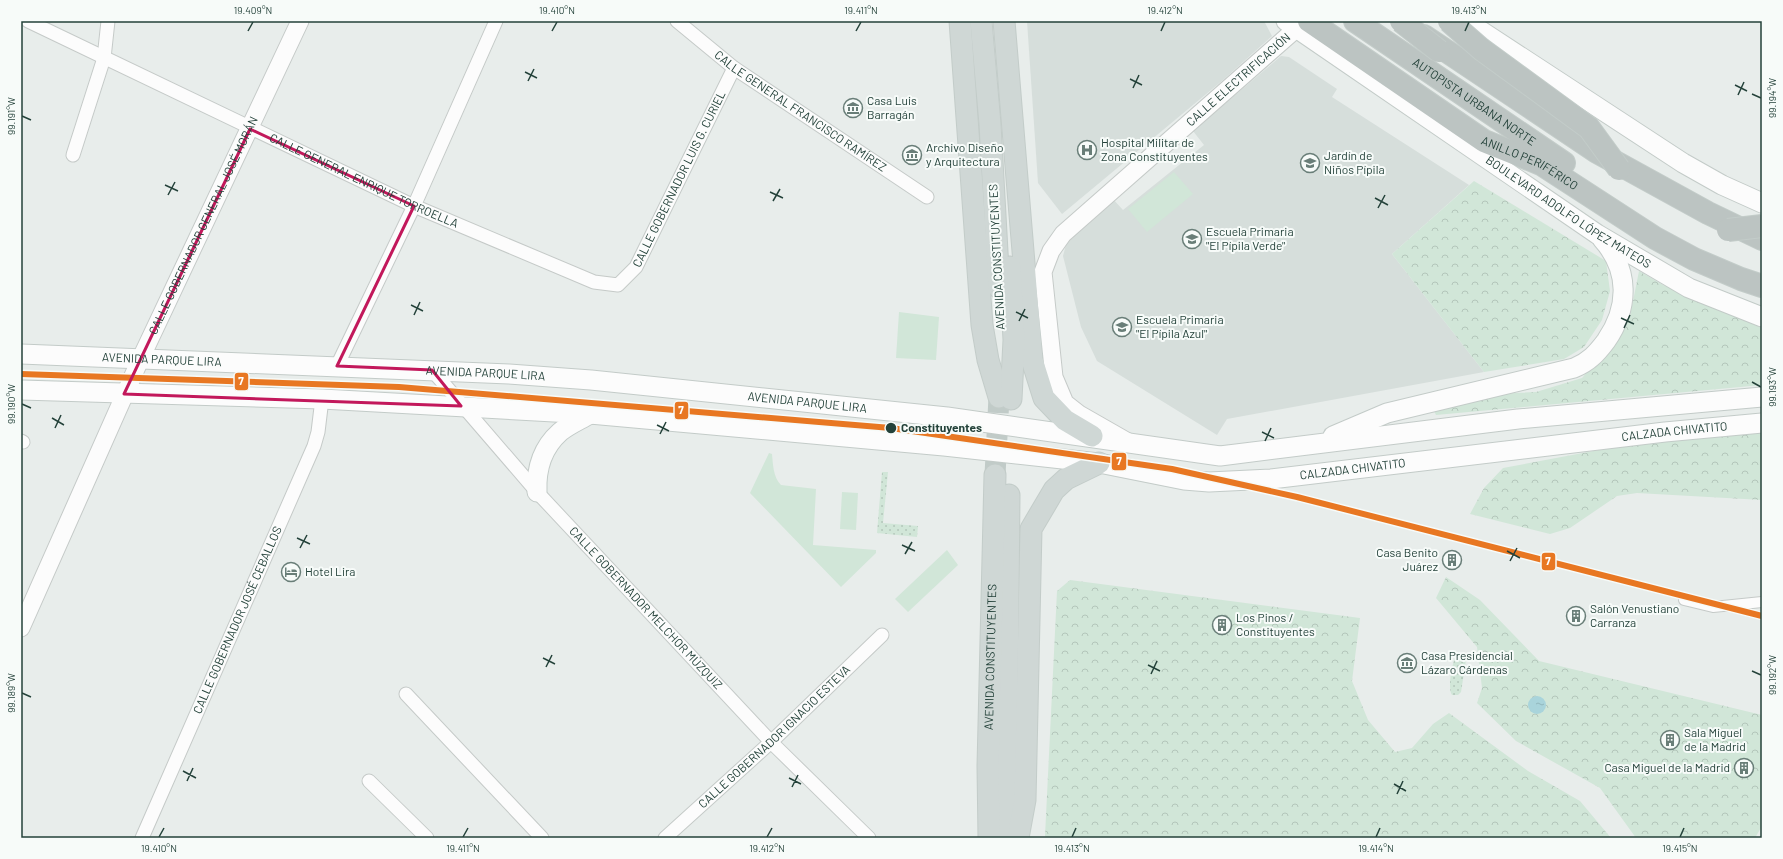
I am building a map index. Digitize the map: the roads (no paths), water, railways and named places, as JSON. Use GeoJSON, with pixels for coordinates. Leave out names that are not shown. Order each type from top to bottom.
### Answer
{"type":"FeatureCollection","features":[{"type":"Feature","properties":{"kind":"highway","name":"AUTOPISTA URBANA NORTE"},"geometry":{"type":"LineString","coordinates":[[1355,21],[1425,67],[1545,151],[1663,227],[1741,266],[1762,274]]}},
{"type":"Feature","properties":{"kind":"highway","name":"AUTOPISTA URBANA NORTE"},"geometry":{"type":"LineString","coordinates":[[1400,21],[1439,51],[1619,169],[1728,230],[1762,243]]}},
{"type":"Feature","properties":{"kind":"highway"},"geometry":{"type":"LineString","coordinates":[[1400,21],[1442,46],[1598,152],[1708,213],[1762,239]]}},
{"type":"Feature","properties":{"kind":"highway"},"geometry":{"type":"LineString","coordinates":[[1450,21],[1481,49],[1589,128],[1619,169]]}},
{"type":"Feature","properties":{"kind":"highway"},"geometry":{"type":"LineString","coordinates":[[1301,22],[1480,131],[1545,151]]}},
{"type":"Feature","properties":{"kind":"highway"},"geometry":{"type":"LineString","coordinates":[[1301,22],[1352,60],[1375,82]]}},
{"type":"Feature","properties":{"kind":"highway","name":"ANILLO PERIFÉRICO"},"geometry":{"type":"LineString","coordinates":[[1301,22],[1484,141],[1541,164],[1655,238],[1694,259],[1741,279],[1762,286]]}},
{"type":"Feature","properties":{"kind":"highway"},"geometry":{"type":"LineString","coordinates":[[1728,230],[1762,226]]}},
{"type":"Feature","properties":{"kind":"main road"},"geometry":{"type":"LineString","coordinates":[[960,21],[982,325],[988,360],[1005,398]]}},
{"type":"Feature","properties":{"kind":"main road","name":"AVENIDA CONSTITUYENTES"},"geometry":{"type":"LineString","coordinates":[[982,21],[990,132],[1005,398]]}},
{"type":"Feature","properties":{"kind":"main road","name":"AVENIDA CONSTITUYENTES"},"geometry":{"type":"LineString","coordinates":[[998,21],[1014,340],[1005,398]]}},
{"type":"Feature","properties":{"kind":"main road"},"geometry":{"type":"LineString","coordinates":[[1004,21],[1032,360],[1044,398],[1065,420],[1092,436],[1220,456],[1518,419],[1762,397]]}},
{"type":"Feature","properties":{"kind":"main road"},"geometry":{"type":"LineString","coordinates":[[1466,21],[1683,163],[1722,185],[1762,203]]}},
{"type":"Feature","properties":{"kind":"main road","name":"BOULEVARD ADOLFO LÓPEZ MATEOS"},"geometry":{"type":"LineString","coordinates":[[1375,82],[1597,234],[1689,288],[1762,317]]}},
{"type":"Feature","properties":{"kind":"main road"},"geometry":{"type":"LineString","coordinates":[[1320,444],[1350,428],[1387,413],[1574,368],[1589,360],[1600,348],[1617,321],[1623,307],[1624,294],[1623,282],[1615,259],[1597,234]]}},
{"type":"Feature","properties":{"kind":"main road","name":"AVENIDA PARQUE LIRA"},"geometry":{"type":"LineString","coordinates":[[21,354],[140,360],[432,370],[591,380],[948,417],[1092,436]]}},
{"type":"Feature","properties":{"kind":"main road"},"geometry":{"type":"LineString","coordinates":[[21,390],[322,399],[590,414]]}},
{"type":"Feature","properties":{"kind":"main road"},"geometry":{"type":"LineString","coordinates":[[537,492],[536,477],[539,463],[549,444],[560,431],[590,414]]}},
{"type":"Feature","properties":{"kind":"main road","name":"CALZADA CHIVATITO"},"geometry":{"type":"LineString","coordinates":[[590,414],[944,446],[1099,463],[1184,480],[1209,482],[1263,479],[1665,432],[1762,423]]}},
{"type":"Feature","properties":{"kind":"main road"},"geometry":{"type":"LineString","coordinates":[[1018,838],[1025,800],[1031,529],[1054,490],[1066,479],[1099,463]]}},
{"type":"Feature","properties":{"kind":"main road","name":"AVENIDA CONSTITUYENTES"},"geometry":{"type":"LineString","coordinates":[[989,838],[988,766],[1002,476],[1006,800],[1009,838]]}},
{"type":"Feature","properties":{"kind":"street","name":"CALLE GENERAL ENRIQUE TORROELLA"},"geometry":{"type":"LineString","coordinates":[[28,21],[250,129],[414,206],[594,282],[618,285]]}},
{"type":"Feature","properties":{"kind":"street"},"geometry":{"type":"LineString","coordinates":[[73,155],[104,58],[108,21]]}},
{"type":"Feature","properties":{"kind":"street","name":"CALLE GOBERNADOR GENERAL JOSÉ MORÁN"},"geometry":{"type":"LineString","coordinates":[[21,628],[124,394],[300,21]]}},
{"type":"Feature","properties":{"kind":"street"},"geometry":{"type":"LineString","coordinates":[[337,366],[414,206],[496,21]]}},
{"type":"Feature","properties":{"kind":"street","name":"CALLE GENERAL FRANCISCO RAMÍREZ"},"geometry":{"type":"LineString","coordinates":[[677,21],[734,68],[927,197]]}},
{"type":"Feature","properties":{"kind":"street","name":"CALLE ELECTRIFICACIÓN"},"geometry":{"type":"LineString","coordinates":[[1128,442],[1079,414],[1066,403],[1054,378],[1043,272],[1051,251],[1063,234],[1301,22]]}},
{"type":"Feature","properties":{"kind":"street","name":"CALLE GOBERNADOR LUIS G. CURIEL"},"geometry":{"type":"LineString","coordinates":[[618,285],[636,267],[734,68]]}},
{"type":"Feature","properties":{"kind":"street","name":"CALLE GOBERNADOR MELCHOR MÚZQUIZ"},"geometry":{"type":"LineString","coordinates":[[432,370],[461,406],[537,492],[771,742],[869,838]]}},
{"type":"Feature","properties":{"kind":"street","name":"CALLE GOBERNADOR JOSÉ CEBALLOS"},"geometry":{"type":"LineString","coordinates":[[142,838],[314,446],[318,432],[322,399]]}},
{"type":"Feature","properties":{"kind":"street"},"geometry":{"type":"LineString","coordinates":[[1684,600],[1713,607],[1762,602]]}},
{"type":"Feature","properties":{"kind":"street","name":"CALLE GOBERNADOR IGNACIO ESTEVA"},"geometry":{"type":"LineString","coordinates":[[665,838],[771,742],[882,635]]}},
{"type":"Feature","properties":{"kind":"street"},"geometry":{"type":"LineString","coordinates":[[406,694],[542,838]]}},
{"type":"Feature","properties":{"kind":"street"},"geometry":{"type":"LineString","coordinates":[[369,781],[427,838]]}},
{"type":"Feature","properties":{"kind":"water"},"geometry":{"type":"Polygon","coordinates":[[[1533,696],[1541,696],[1546,701],[1544,712],[1541,714],[1533,714],[1528,709],[1528,701],[1533,696]]]}},
{"type":"Feature","properties":{"kind":"tunnel"},"geometry":{"type":"LineString","coordinates":[[995,475],[999,397]]}},
{"type":"Feature","properties":{"kind":"place","name":"Casa Luis Barragán"},"geometry":{"type":"Point","coordinates":[853,108]}},
{"type":"Feature","properties":{"kind":"place","name":"Hospital Militar de Zona Constituyentes"},"geometry":{"type":"Point","coordinates":[1087,150]}},
{"type":"Feature","properties":{"kind":"place","name":"Archivo Diseño y Arquitectura"},"geometry":{"type":"Point","coordinates":[912,155]}},
{"type":"Feature","properties":{"kind":"place","name":"Jardín de Niños Pípila"},"geometry":{"type":"Point","coordinates":[1310,163]}},
{"type":"Feature","properties":{"kind":"place","name":"Escuela Primaria \"El Pípila Verde\""},"geometry":{"type":"Point","coordinates":[1192,239]}},
{"type":"Feature","properties":{"kind":"place","name":"Escuela Primaria \"El Pípila Azul\""},"geometry":{"type":"Point","coordinates":[1122,327]}},
{"type":"Feature","properties":{"kind":"place","name":"Constituyentes"},"geometry":{"type":"Point","coordinates":[891,428]}},
{"type":"Feature","properties":{"kind":"place","name":"Casa Benito Juárez"},"geometry":{"type":"Point","coordinates":[1452,560]}},
{"type":"Feature","properties":{"kind":"place","name":"Hotel Lira"},"geometry":{"type":"Point","coordinates":[291,572]}},
{"type":"Feature","properties":{"kind":"place","name":"Salón Venustiano Carranza"},"geometry":{"type":"Point","coordinates":[1576,616]}},
{"type":"Feature","properties":{"kind":"place","name":"Los Pinos / Constituyentes"},"geometry":{"type":"Point","coordinates":[1222,625]}},
{"type":"Feature","properties":{"kind":"place","name":"Casa Presidencial Lázaro Cárdenas"},"geometry":{"type":"Point","coordinates":[1407,663]}},
{"type":"Feature","properties":{"kind":"place","name":"Sala Miguel de la Madrid"},"geometry":{"type":"Point","coordinates":[1670,740]}},
{"type":"Feature","properties":{"kind":"place","name":"Casa Miguel de la Madrid"},"geometry":{"type":"Point","coordinates":[1744,768]}}]}
